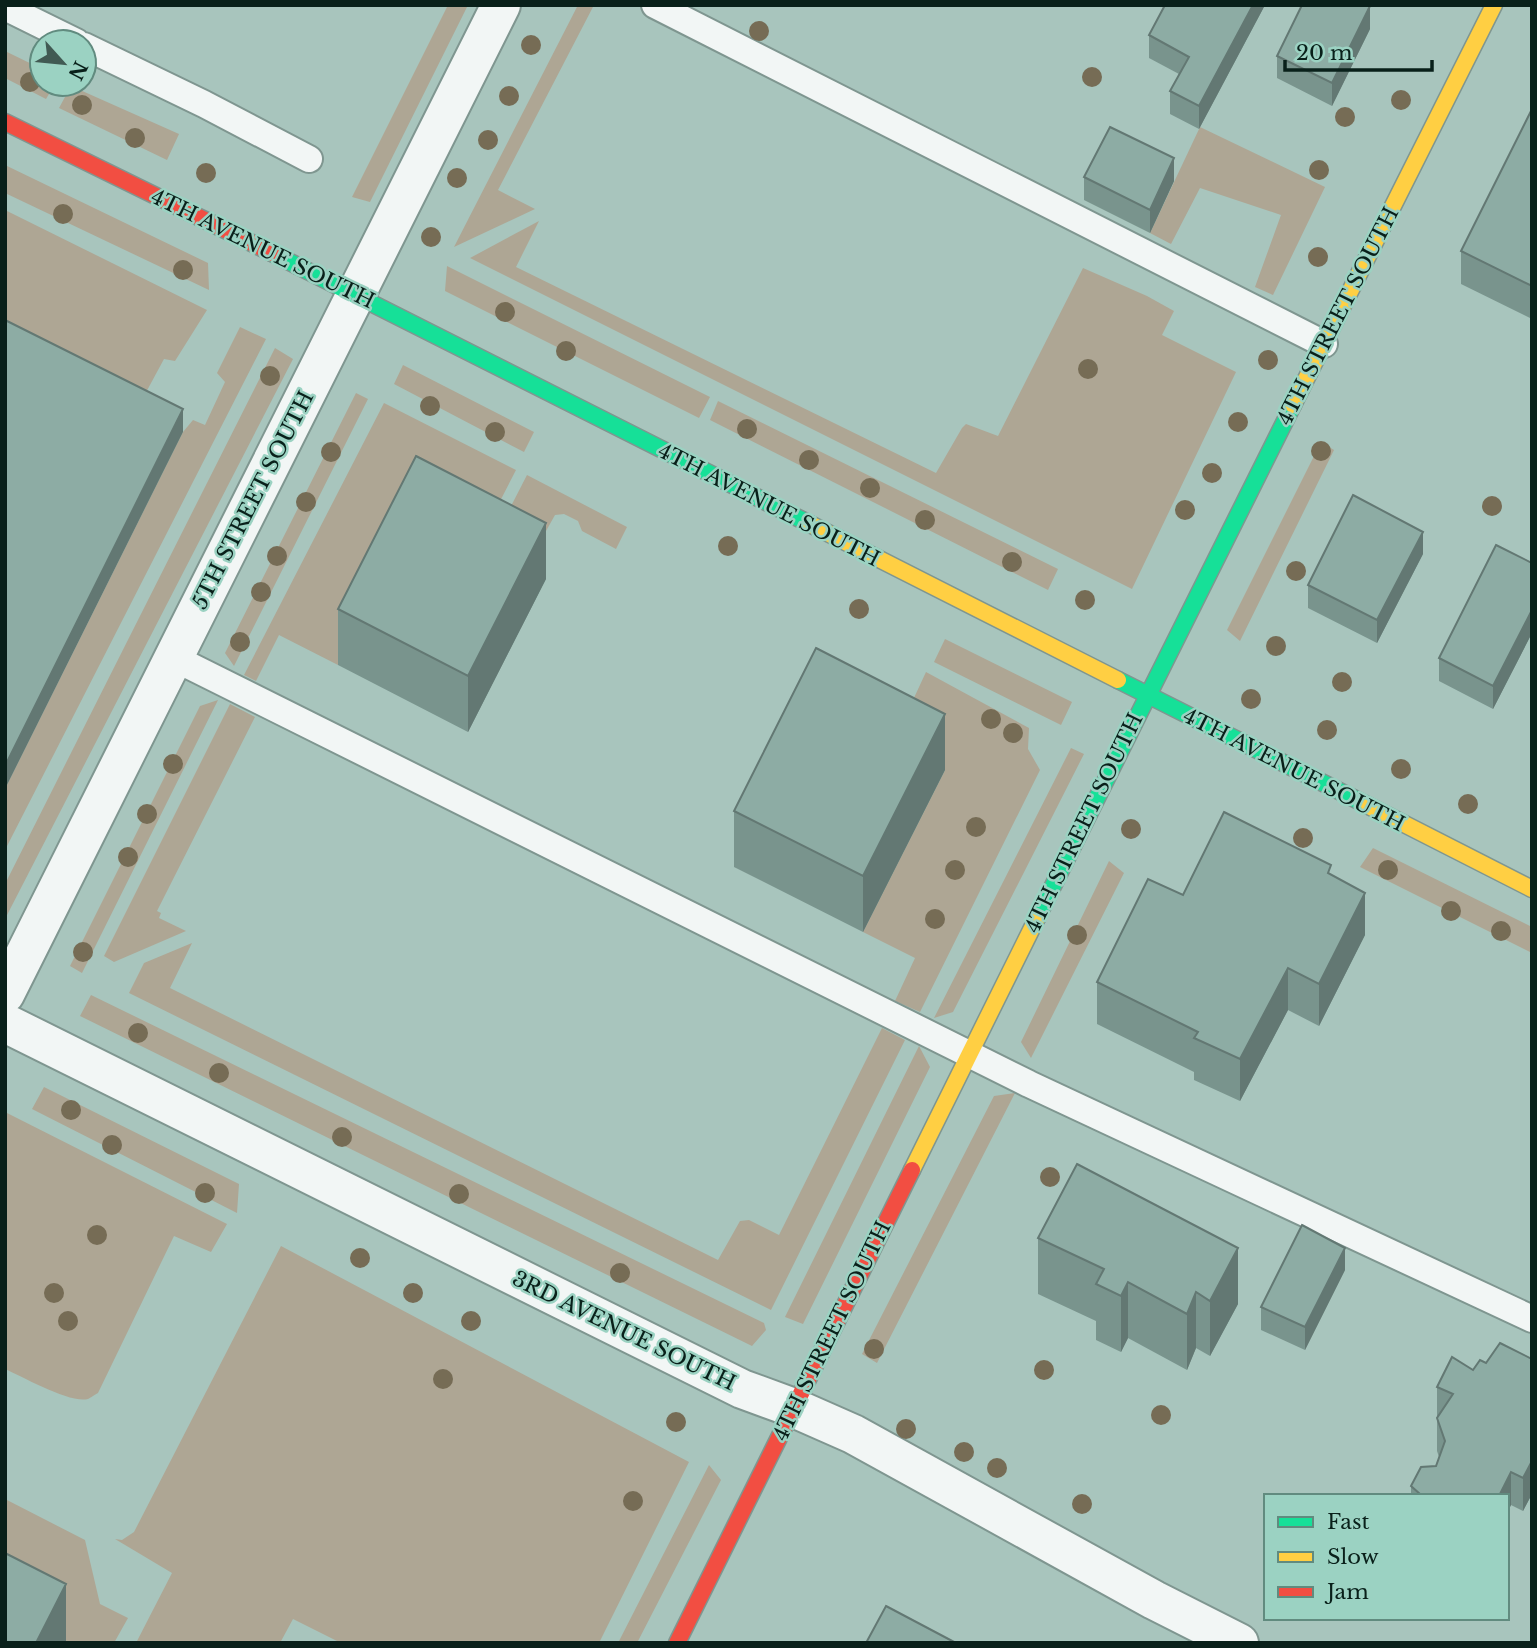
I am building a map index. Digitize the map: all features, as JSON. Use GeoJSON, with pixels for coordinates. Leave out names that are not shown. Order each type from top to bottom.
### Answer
{"type":"FeatureCollection","features":[{"type":"Feature","properties":{"kind":"street","name":"5TH STREET SOUTH"},"geometry":{"type":"LineString","coordinates":[[5,994],[501,5]]}},
{"type":"Feature","properties":{"kind":"street","name":"4TH STREET SOUTH"},"geometry":{"type":"LineString","coordinates":[[677,1643],[1494,5]]}},
{"type":"Feature","properties":{"kind":"street","name":"4TH AVENUE SOUTH"},"geometry":{"type":"LineString","coordinates":[[5,122],[356,295],[1532,889]]}},
{"type":"Feature","properties":{"kind":"street","name":"3RD AVENUE SOUTH"},"geometry":{"type":"LineString","coordinates":[[5,1023],[742,1389],[853,1434],[1154,1600],[1239,1643]]}},
{"type":"Feature","properties":{"kind":"lane"},"geometry":{"type":"LineString","coordinates":[[655,5],[1324,344]]}},
{"type":"Feature","properties":{"kind":"lane"},"geometry":{"type":"LineString","coordinates":[[5,7],[48,28]]}},
{"type":"Feature","properties":{"kind":"lane"},"geometry":{"type":"LineString","coordinates":[[98,53],[309,159]]}},
{"type":"Feature","properties":{"kind":"lane"},"geometry":{"type":"LineString","coordinates":[[174,658],[1029,1084],[1532,1319]]}},
{"type":"Feature","properties":{"kind":"shaded area"},"geometry":{"type":"Polygon","coordinates":[[[448,5],[468,5],[370,202],[352,197],[448,5]]]}},
{"type":"Feature","properties":{"kind":"shaded area"},"geometry":{"type":"Polygon","coordinates":[[[578,5],[594,5],[498,190],[535,209],[454,247],[578,5]]]}},
{"type":"Feature","properties":{"kind":"shaded area"},"geometry":{"type":"Polygon","coordinates":[[[5,51],[28,62],[28,90],[5,78],[5,51]]]}},
{"type":"Feature","properties":{"kind":"shaded area"},"geometry":{"type":"Polygon","coordinates":[[[64,98],[98,98],[179,134],[167,160],[59,108],[64,98]]]}},
{"type":"Feature","properties":{"kind":"shaded area"},"geometry":{"type":"Polygon","coordinates":[[[1200,127],[1325,187],[1273,295],[1255,287],[1281,215],[1200,188],[1171,244],[1150,233],[1200,127]]]}},
{"type":"Feature","properties":{"kind":"shaded area"},"geometry":{"type":"Polygon","coordinates":[[[5,165],[208,263],[209,290],[5,193],[5,165]]]}},
{"type":"Feature","properties":{"kind":"shaded area"},"geometry":{"type":"Polygon","coordinates":[[[5,210],[207,310],[175,361],[164,359],[137,409],[5,343],[5,210]]]}},
{"type":"Feature","properties":{"kind":"shaded area"},"geometry":{"type":"Polygon","coordinates":[[[539,221],[516,267],[936,473],[966,424],[998,436],[1083,268],[1174,311],[1162,335],[1236,372],[1132,589],[470,258],[539,221]]]}},
{"type":"Feature","properties":{"kind":"shaded area"},"geometry":{"type":"Polygon","coordinates":[[[447,266],[710,397],[699,418],[445,291],[447,266]]]}},
{"type":"Feature","properties":{"kind":"shaded area"},"geometry":{"type":"Polygon","coordinates":[[[240,327],[266,339],[5,850],[5,789],[183,432],[193,420],[205,425],[225,382],[217,373],[240,327]]]}},
{"type":"Feature","properties":{"kind":"shaded area"},"geometry":{"type":"Polygon","coordinates":[[[275,348],[293,359],[5,919],[5,884],[275,348]]]}},
{"type":"Feature","properties":{"kind":"shaded area"},"geometry":{"type":"Polygon","coordinates":[[[403,365],[534,432],[524,452],[394,384],[403,365]]]}},
{"type":"Feature","properties":{"kind":"shaded area"},"geometry":{"type":"Polygon","coordinates":[[[356,393],[368,399],[234,666],[225,653],[356,393]]]}},
{"type":"Feature","properties":{"kind":"shaded area"},"geometry":{"type":"Polygon","coordinates":[[[718,401],[1058,569],[1048,590],[710,420],[718,401]]]}},
{"type":"Feature","properties":{"kind":"shaded area"},"geometry":{"type":"Polygon","coordinates":[[[384,403],[516,470],[478,544],[415,512],[338,665],[279,635],[256,681],[244,675],[384,403]]]}},
{"type":"Feature","properties":{"kind":"shaded area"},"geometry":{"type":"Polygon","coordinates":[[[1321,442],[1334,450],[1240,641],[1227,630],[1321,442]]]}},
{"type":"Feature","properties":{"kind":"shaded area"},"geometry":{"type":"Polygon","coordinates":[[[527,475],[627,527],[616,549],[582,531],[578,521],[564,514],[555,515],[546,531],[508,512],[527,475]]]}},
{"type":"Feature","properties":{"kind":"shaded area"},"geometry":{"type":"Polygon","coordinates":[[[945,639],[1072,702],[1061,725],[934,662],[945,639]]]}},
{"type":"Feature","properties":{"kind":"shaded area"},"geometry":{"type":"Polygon","coordinates":[[[926,672],[1029,728],[1028,749],[1040,770],[920,1012],[895,1001],[915,958],[863,932],[945,770],[893,743],[926,672]]]}},
{"type":"Feature","properties":{"kind":"shaded area"},"geometry":{"type":"Polygon","coordinates":[[[218,700],[82,973],[70,966],[200,706],[218,700]]]}},
{"type":"Feature","properties":{"kind":"shaded area"},"geometry":{"type":"Polygon","coordinates":[[[230,704],[255,717],[157,911],[161,913],[159,918],[186,931],[114,962],[104,956],[230,704]]]}},
{"type":"Feature","properties":{"kind":"shaded area"},"geometry":{"type":"Polygon","coordinates":[[[1071,748],[1084,754],[953,1012],[934,1018],[1071,748]]]}},
{"type":"Feature","properties":{"kind":"shaded area"},"geometry":{"type":"Polygon","coordinates":[[[1373,848],[1532,927],[1532,953],[1360,867],[1373,848]]]}},
{"type":"Feature","properties":{"kind":"shaded area"},"geometry":{"type":"Polygon","coordinates":[[[1109,861],[1124,873],[1031,1058],[1021,1042],[1109,861]]]}},
{"type":"Feature","properties":{"kind":"shaded area"},"geometry":{"type":"Polygon","coordinates":[[[192,943],[170,988],[718,1260],[740,1221],[749,1220],[779,1235],[882,1028],[905,1040],[771,1310],[129,993],[144,963],[192,943]]]}},
{"type":"Feature","properties":{"kind":"shaded area"},"geometry":{"type":"Polygon","coordinates":[[[91,995],[764,1323],[766,1330],[752,1346],[80,1016],[91,995]]]}},
{"type":"Feature","properties":{"kind":"shaded area"},"geometry":{"type":"Polygon","coordinates":[[[919,1046],[930,1067],[803,1324],[785,1317],[919,1046]]]}},
{"type":"Feature","properties":{"kind":"shaded area"},"geometry":{"type":"Polygon","coordinates":[[[44,1087],[239,1184],[237,1213],[32,1109],[44,1087]]]}},
{"type":"Feature","properties":{"kind":"shaded area"},"geometry":{"type":"Polygon","coordinates":[[[1015,1093],[877,1363],[862,1354],[994,1096],[1015,1093]]]}},
{"type":"Feature","properties":{"kind":"shaded area"},"geometry":{"type":"Polygon","coordinates":[[[5,1112],[227,1224],[211,1252],[174,1236],[98,1393],[88,1399],[70,1398],[5,1369],[5,1112]]]}},
{"type":"Feature","properties":{"kind":"shaded area"},"geometry":{"type":"Polygon","coordinates":[[[281,1246],[689,1462],[599,1643],[341,1643],[293,1619],[280,1643],[136,1643],[172,1573],[115,1539],[122,1540],[134,1532],[281,1246]]]}},
{"type":"Feature","properties":{"kind":"shaded area"},"geometry":{"type":"Polygon","coordinates":[[[709,1465],[721,1480],[637,1643],[618,1643],[709,1465]]]}},
{"type":"Feature","properties":{"kind":"shaded area"},"geometry":{"type":"Polygon","coordinates":[[[5,1499],[85,1540],[100,1604],[128,1618],[114,1643],[48,1643],[5,1621],[5,1499]]]}},
{"type":"Feature","properties":{"kind":"building"},"geometry":{"type":"Polygon","coordinates":[[[1165,5],[1253,5],[1199,106],[1170,91],[1189,57],[1149,35],[1165,5]]]}},
{"type":"Feature","properties":{"kind":"building"},"geometry":{"type":"Polygon","coordinates":[[[1302,5],[1370,6],[1332,83],[1277,56],[1302,5]]]}},
{"type":"Feature","properties":{"kind":"building"},"geometry":{"type":"Polygon","coordinates":[[[1532,109],[1532,286],[1461,251],[1532,109]]]}},
{"type":"Feature","properties":{"kind":"building"},"geometry":{"type":"Polygon","coordinates":[[[1110,127],[1174,158],[1150,210],[1084,177],[1110,127]]]}},
{"type":"Feature","properties":{"kind":"building"},"geometry":{"type":"Polygon","coordinates":[[[5,320],[183,409],[5,766],[5,320]]]}},
{"type":"Feature","properties":{"kind":"building"},"geometry":{"type":"Polygon","coordinates":[[[416,456],[546,523],[468,676],[338,609],[416,456]]]}},
{"type":"Feature","properties":{"kind":"building"},"geometry":{"type":"Polygon","coordinates":[[[1353,495],[1423,532],[1377,620],[1308,585],[1353,495]]]}},
{"type":"Feature","properties":{"kind":"building"},"geometry":{"type":"Polygon","coordinates":[[[1496,545],[1532,563],[1532,610],[1493,686],[1439,658],[1496,545]]]}},
{"type":"Feature","properties":{"kind":"building"},"geometry":{"type":"Polygon","coordinates":[[[816,648],[945,714],[863,876],[734,811],[816,648]]]}},
{"type":"Feature","properties":{"kind":"building"},"geometry":{"type":"Polygon","coordinates":[[[1224,812],[1331,865],[1328,873],[1365,893],[1319,984],[1288,968],[1240,1059],[1194,1038],[1198,1032],[1097,982],[1148,879],[1183,895],[1224,812]]]}},
{"type":"Feature","properties":{"kind":"building"},"geometry":{"type":"Polygon","coordinates":[[[1077,1164],[1238,1248],[1210,1301],[1196,1292],[1187,1314],[1128,1282],[1121,1296],[1096,1284],[1104,1269],[1038,1238],[1077,1164]]]}},
{"type":"Feature","properties":{"kind":"building"},"geometry":{"type":"Polygon","coordinates":[[[1302,1225],[1345,1248],[1305,1327],[1261,1307],[1302,1225]]]}},
{"type":"Feature","properties":{"kind":"building"},"geometry":{"type":"Polygon","coordinates":[[[1500,1343],[1532,1359],[1532,1461],[1523,1478],[1511,1472],[1500,1494],[1420,1494],[1411,1486],[1421,1467],[1436,1466],[1445,1441],[1437,1418],[1453,1394],[1437,1387],[1452,1357],[1473,1370],[1480,1360],[1486,1363],[1500,1343]]]}},
{"type":"Feature","properties":{"kind":"building"},"geometry":{"type":"Polygon","coordinates":[[[5,1553],[66,1584],[36,1643],[5,1643],[5,1553]]]}},
{"type":"Feature","properties":{"kind":"building"},"geometry":{"type":"Polygon","coordinates":[[[886,1606],[956,1643],[866,1643],[886,1606]]]}},
{"type":"Feature","properties":{"kind":"traffic: fast"},"geometry":{"type":"LineString","coordinates":[[272,253],[810,524]]}},
{"type":"Feature","properties":{"kind":"traffic: fast"},"geometry":{"type":"LineString","coordinates":[[1037,918],[1293,405]]}},
{"type":"Feature","properties":{"kind":"traffic: fast"},"geometry":{"type":"LineString","coordinates":[[1118,680],[1369,806]]}},
{"type":"Feature","properties":{"kind":"traffic: slow"},"geometry":{"type":"LineString","coordinates":[[1293,405],[1494,5]]}},
{"type":"Feature","properties":{"kind":"traffic: slow"},"geometry":{"type":"LineString","coordinates":[[810,524],[1118,680]]}},
{"type":"Feature","properties":{"kind":"traffic: slow"},"geometry":{"type":"LineString","coordinates":[[1369,806],[1532,889]]}},
{"type":"Feature","properties":{"kind":"traffic: slow"},"geometry":{"type":"LineString","coordinates":[[912,1170],[1037,918]]}},
{"type":"Feature","properties":{"kind":"traffic: jam"},"geometry":{"type":"LineString","coordinates":[[5,122],[272,253]]}},
{"type":"Feature","properties":{"kind":"traffic: jam"},"geometry":{"type":"LineString","coordinates":[[677,1643],[912,1170]]}}]}
